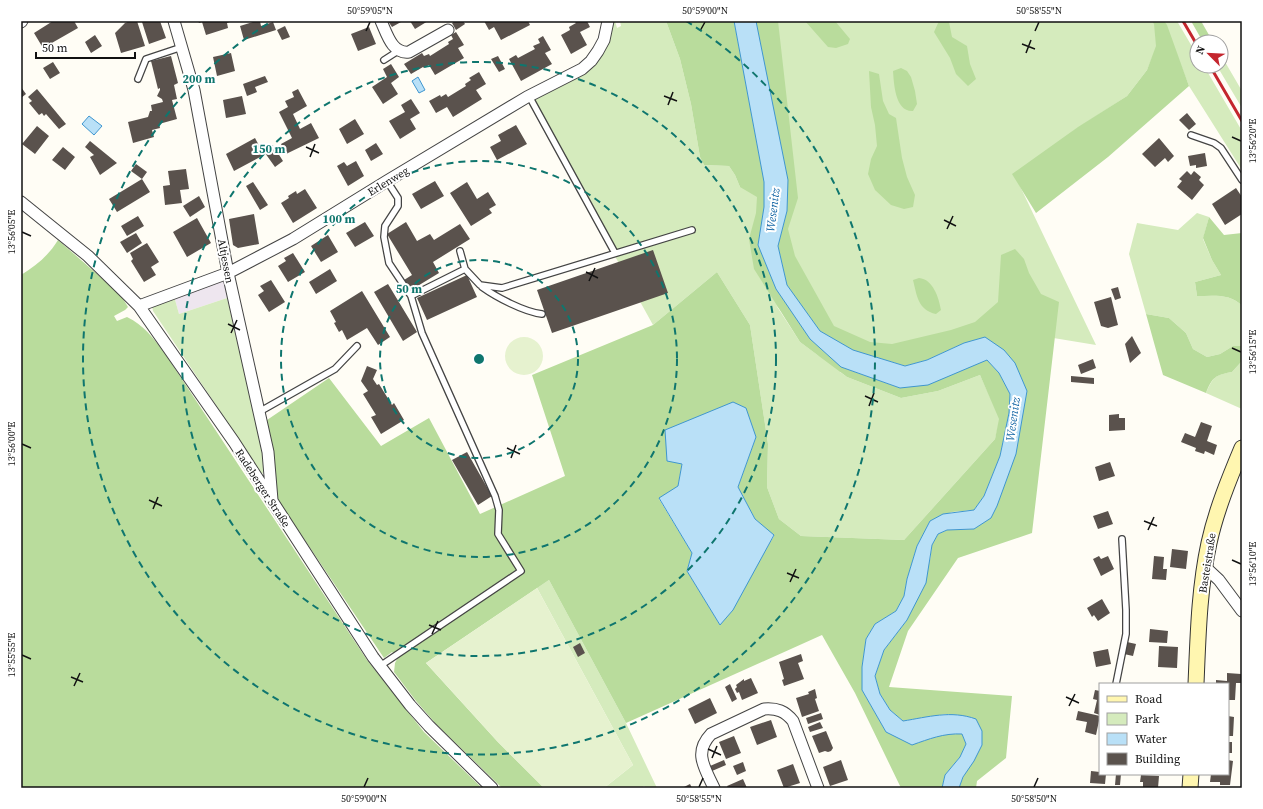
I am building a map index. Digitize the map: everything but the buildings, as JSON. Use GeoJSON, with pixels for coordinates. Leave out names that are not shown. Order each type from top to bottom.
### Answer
{"type":"FeatureCollection","features":[{"type":"Feature","properties":{"kind":"main road","name":"Basteistraße"},"geometry":{"type":"LineString","coordinates":[[1196,683],[1204,566],[1213,525],[1238,467],[1242,448]]}},
{"type":"Feature","properties":{"kind":"main road"},"geometry":{"type":"LineString","coordinates":[[1190,788],[1191,775]]}},
{"type":"Feature","properties":{"kind":"street","name":"Altjessen"},"geometry":{"type":"LineString","coordinates":[[174,21],[195,97],[228,273],[268,452],[272,503]]}},
{"type":"Feature","properties":{"kind":"street"},"geometry":{"type":"LineString","coordinates":[[381,21],[389,41],[398,51],[403,53],[410,52],[448,30]]}},
{"type":"Feature","properties":{"kind":"street","name":"Erlenweg"},"geometry":{"type":"LineString","coordinates":[[138,306],[228,273],[293,240],[387,181],[529,96],[582,69],[591,61],[604,40],[608,21]]}},
{"type":"Feature","properties":{"kind":"street","name":"Radeberger Straße"},"geometry":{"type":"LineString","coordinates":[[21,202],[88,256],[106,272],[138,306],[234,442],[272,503],[380,666],[410,705],[429,726],[492,788]]}},
{"type":"Feature","properties":{"kind":"street"},"geometry":{"type":"LineString","coordinates":[[1204,566],[1219,580],[1242,611]]}},
{"type":"Feature","properties":{"kind":"street"},"geometry":{"type":"LineString","coordinates":[[714,788],[702,761],[701,753],[704,740],[711,734],[764,709],[772,709],[780,710],[788,715],[793,721],[818,788]]}},
{"type":"Feature","properties":{"kind":"lane"},"geometry":{"type":"LineString","coordinates":[[138,79],[146,59],[182,46]]}},
{"type":"Feature","properties":{"kind":"lane"},"geometry":{"type":"LineString","coordinates":[[384,60],[398,51]]}},
{"type":"Feature","properties":{"kind":"lane"},"geometry":{"type":"LineString","coordinates":[[529,96],[615,253]]}},
{"type":"Feature","properties":{"kind":"lane"},"geometry":{"type":"LineString","coordinates":[[1191,135],[1214,143],[1221,148],[1242,180]]}},
{"type":"Feature","properties":{"kind":"lane"},"geometry":{"type":"LineString","coordinates":[[380,666],[521,571],[498,534],[499,510],[495,496],[422,333],[411,296],[389,263],[385,247],[385,226],[398,206],[398,198],[387,181]]}},
{"type":"Feature","properties":{"kind":"lane"},"geometry":{"type":"LineString","coordinates":[[480,285],[502,288],[692,230]]}},
{"type":"Feature","properties":{"kind":"lane"},"geometry":{"type":"LineString","coordinates":[[460,251],[465,269],[480,285],[493,295],[534,313],[542,314]]}},
{"type":"Feature","properties":{"kind":"lane"},"geometry":{"type":"LineString","coordinates":[[411,296],[465,269]]}},
{"type":"Feature","properties":{"kind":"lane"},"geometry":{"type":"LineString","coordinates":[[259,412],[335,369],[357,346]]}},
{"type":"Feature","properties":{"kind":"lane"},"geometry":{"type":"LineString","coordinates":[[1116,683],[1126,634],[1122,539]]}},
{"type":"Feature","properties":{"kind":"shaded area"},"geometry":{"type":"Polygon","coordinates":[[[221,279],[224,281],[227,298],[179,314],[174,296],[221,279]]]}},
{"type":"Feature","properties":{"kind":"green space"},"geometry":{"type":"Polygon","coordinates":[[[608,21],[615,21],[617,28],[621,26],[620,21],[666,21],[680,59],[691,104],[700,157],[704,165],[729,166],[740,187],[739,21],[1153,21],[1164,46],[1152,58],[1147,70],[1127,96],[1073,131],[1018,182],[1096,345],[1017,332],[840,372],[847,377],[901,398],[938,391],[980,375],[1000,419],[995,439],[904,540],[801,536],[779,519],[767,487],[768,444],[750,325],[717,272],[653,325],[527,97],[591,61],[608,21]],[[776,305],[800,342],[819,356],[776,305]]]}},
{"type":"Feature","properties":{"kind":"green space"},"geometry":{"type":"Polygon","coordinates":[[[666,21],[734,21],[764,182],[764,207],[758,245],[776,289],[810,339],[841,367],[900,388],[987,360],[999,373],[1010,394],[1009,413],[1000,456],[984,496],[974,510],[952,512],[930,521],[917,546],[907,579],[904,596],[896,611],[875,624],[866,639],[862,667],[862,690],[886,732],[932,737],[949,733],[962,734],[966,744],[960,757],[945,775],[942,788],[901,788],[855,693],[822,635],[626,723],[549,580],[426,663],[497,741],[544,788],[502,788],[436,724],[416,701],[394,672],[395,663],[398,657],[392,652],[384,658],[278,500],[273,452],[267,420],[329,378],[381,446],[429,418],[480,514],[565,476],[532,375],[653,325],[717,272],[750,325],[768,444],[767,487],[779,519],[801,536],[904,540],[995,439],[999,419],[980,375],[938,391],[901,398],[847,377],[800,342],[754,269],[749,239],[756,213],[757,197],[740,187],[729,166],[704,165],[700,157],[691,104],[680,59],[666,21]],[[756,437],[682,463],[678,486],[659,499],[692,553],[687,571],[720,625],[774,536],[755,519],[738,487],[756,437]]]}},
{"type":"Feature","properties":{"kind":"green space"},"geometry":{"type":"Polygon","coordinates":[[[756,21],[778,21],[798,198],[788,229],[795,256],[834,326],[870,342],[892,344],[951,330],[975,322],[998,302],[1001,255],[1015,249],[1024,259],[1029,273],[1041,294],[1059,302],[1032,533],[958,558],[908,631],[889,687],[1012,696],[1006,758],[977,781],[976,788],[959,788],[966,771],[982,745],[946,714],[903,721],[890,710],[880,694],[875,676],[884,650],[907,620],[930,560],[932,545],[938,534],[947,530],[974,529],[1027,391],[985,337],[964,343],[927,360],[905,366],[853,350],[820,331],[787,285],[778,246],[787,211],[756,21]]]}},
{"type":"Feature","properties":{"kind":"green space"},"geometry":{"type":"Polygon","coordinates":[[[805,21],[835,21],[850,39],[848,44],[836,48],[828,47],[805,21]]]}},
{"type":"Feature","properties":{"kind":"green space"},"geometry":{"type":"Polygon","coordinates":[[[939,21],[949,22],[952,37],[967,46],[970,64],[976,79],[968,86],[956,74],[950,58],[934,32],[939,21]]]}},
{"type":"Feature","properties":{"kind":"green space"},"geometry":{"type":"Polygon","coordinates":[[[1152,21],[1164,21],[1167,25],[1189,86],[1108,157],[1036,213],[1012,174],[1078,127],[1127,96],[1147,70],[1156,46],[1154,24],[1152,21]]]}},
{"type":"Feature","properties":{"kind":"green space"},"geometry":{"type":"Polygon","coordinates":[[[1164,21],[1177,21],[1189,41],[1189,74],[1209,74],[1242,131],[1242,170],[1189,86],[1164,21]]]}},
{"type":"Feature","properties":{"kind":"green space"},"geometry":{"type":"Polygon","coordinates":[[[1191,21],[1201,21],[1208,34],[1198,34],[1191,21]]]}},
{"type":"Feature","properties":{"kind":"green space"},"geometry":{"type":"Polygon","coordinates":[[[901,68],[907,71],[911,77],[915,91],[917,104],[913,111],[902,107],[895,90],[893,71],[901,68]]]}},
{"type":"Feature","properties":{"kind":"green space"},"geometry":{"type":"Polygon","coordinates":[[[1229,69],[1242,91],[1242,108],[1222,74],[1229,74],[1229,69]]]}},
{"type":"Feature","properties":{"kind":"green space"},"geometry":{"type":"Polygon","coordinates":[[[869,71],[879,74],[883,101],[889,114],[896,118],[902,158],[907,177],[915,195],[913,207],[904,209],[891,205],[875,190],[868,174],[871,159],[877,146],[875,125],[871,107],[869,71]]]}},
{"type":"Feature","properties":{"kind":"green space"},"geometry":{"type":"Polygon","coordinates":[[[1197,213],[1209,217],[1203,239],[1212,260],[1221,275],[1195,282],[1197,296],[1227,297],[1238,302],[1242,306],[1242,346],[1233,346],[1220,354],[1207,357],[1193,349],[1186,333],[1169,318],[1146,314],[1129,254],[1137,223],[1178,230],[1197,213]]]}},
{"type":"Feature","properties":{"kind":"green space"},"geometry":{"type":"Polygon","coordinates":[[[1209,217],[1224,235],[1242,233],[1242,306],[1238,302],[1227,297],[1197,296],[1195,282],[1221,275],[1212,260],[1203,238],[1209,217]]]}},
{"type":"Feature","properties":{"kind":"green space"},"geometry":{"type":"Polygon","coordinates":[[[58,240],[120,294],[128,307],[114,316],[117,321],[127,317],[133,320],[148,332],[164,352],[367,660],[424,732],[482,788],[21,788],[21,275],[42,260],[51,251],[58,240]]]}},
{"type":"Feature","properties":{"kind":"green space"},"geometry":{"type":"Polygon","coordinates":[[[919,278],[924,279],[932,285],[939,300],[941,310],[936,314],[925,309],[919,302],[913,280],[919,278]]]}},
{"type":"Feature","properties":{"kind":"green space"},"geometry":{"type":"Polygon","coordinates":[[[174,296],[179,314],[227,298],[257,426],[265,469],[262,474],[153,311],[152,306],[174,296]]]}},
{"type":"Feature","properties":{"kind":"green space"},"geometry":{"type":"Polygon","coordinates":[[[1146,314],[1169,318],[1186,333],[1193,349],[1207,357],[1220,354],[1233,346],[1242,346],[1242,361],[1232,372],[1222,374],[1215,378],[1210,383],[1206,393],[1163,375],[1146,314]]]}},
{"type":"Feature","properties":{"kind":"green space"},"geometry":{"type":"Polygon","coordinates":[[[520,337],[528,337],[535,340],[540,345],[543,356],[540,367],[535,372],[528,375],[520,375],[513,372],[508,367],[505,360],[505,352],[508,345],[513,340],[520,337]]]}},
{"type":"Feature","properties":{"kind":"green space"},"geometry":{"type":"Polygon","coordinates":[[[1242,361],[1242,409],[1206,393],[1215,378],[1222,374],[1232,372],[1242,361]]]}},
{"type":"Feature","properties":{"kind":"green space"},"geometry":{"type":"Polygon","coordinates":[[[549,580],[626,723],[657,788],[646,788],[644,786],[642,788],[604,788],[633,765],[537,588],[549,580]]]}},
{"type":"Feature","properties":{"kind":"green space"},"geometry":{"type":"Polygon","coordinates":[[[537,588],[633,765],[604,788],[544,788],[497,741],[426,663],[537,588]]]}},
{"type":"Feature","properties":{"kind":"water","name":"Wesenitz"},"geometry":{"type":"Polygon","coordinates":[[[734,21],[756,21],[788,180],[787,211],[778,246],[787,285],[820,331],[853,350],[905,366],[927,360],[964,343],[985,337],[1004,350],[1015,363],[1027,391],[1016,454],[997,506],[991,518],[974,529],[947,530],[938,534],[932,545],[926,583],[907,620],[884,650],[875,676],[880,694],[890,710],[903,721],[940,715],[967,716],[976,719],[982,731],[982,745],[974,761],[963,777],[959,788],[942,788],[945,775],[960,757],[966,744],[962,734],[943,735],[912,745],[886,732],[862,690],[862,667],[866,639],[875,624],[896,611],[904,596],[907,579],[917,546],[930,521],[943,514],[974,510],[984,496],[1000,456],[1009,413],[1010,394],[999,373],[987,360],[928,385],[900,388],[841,367],[810,339],[776,289],[758,245],[764,207],[764,182],[734,21]]]}},
{"type":"Feature","properties":{"kind":"water"},"geometry":{"type":"Polygon","coordinates":[[[418,77],[425,90],[419,93],[412,81],[418,77]]]}},
{"type":"Feature","properties":{"kind":"water"},"geometry":{"type":"Polygon","coordinates":[[[89,116],[102,126],[94,135],[82,124],[89,116]]]}},
{"type":"Feature","properties":{"kind":"water"},"geometry":{"type":"Polygon","coordinates":[[[733,402],[746,408],[756,437],[738,487],[755,519],[774,535],[733,610],[720,625],[687,571],[692,553],[659,498],[678,486],[682,464],[667,461],[665,430],[733,402]]]}},
{"type":"Feature","properties":{"kind":"railway"},"geometry":{"type":"LineString","coordinates":[[1183,21],[1191,34]]}},
{"type":"Feature","properties":{"kind":"railway"},"geometry":{"type":"LineString","coordinates":[[1215,74],[1242,121]]}}]}
